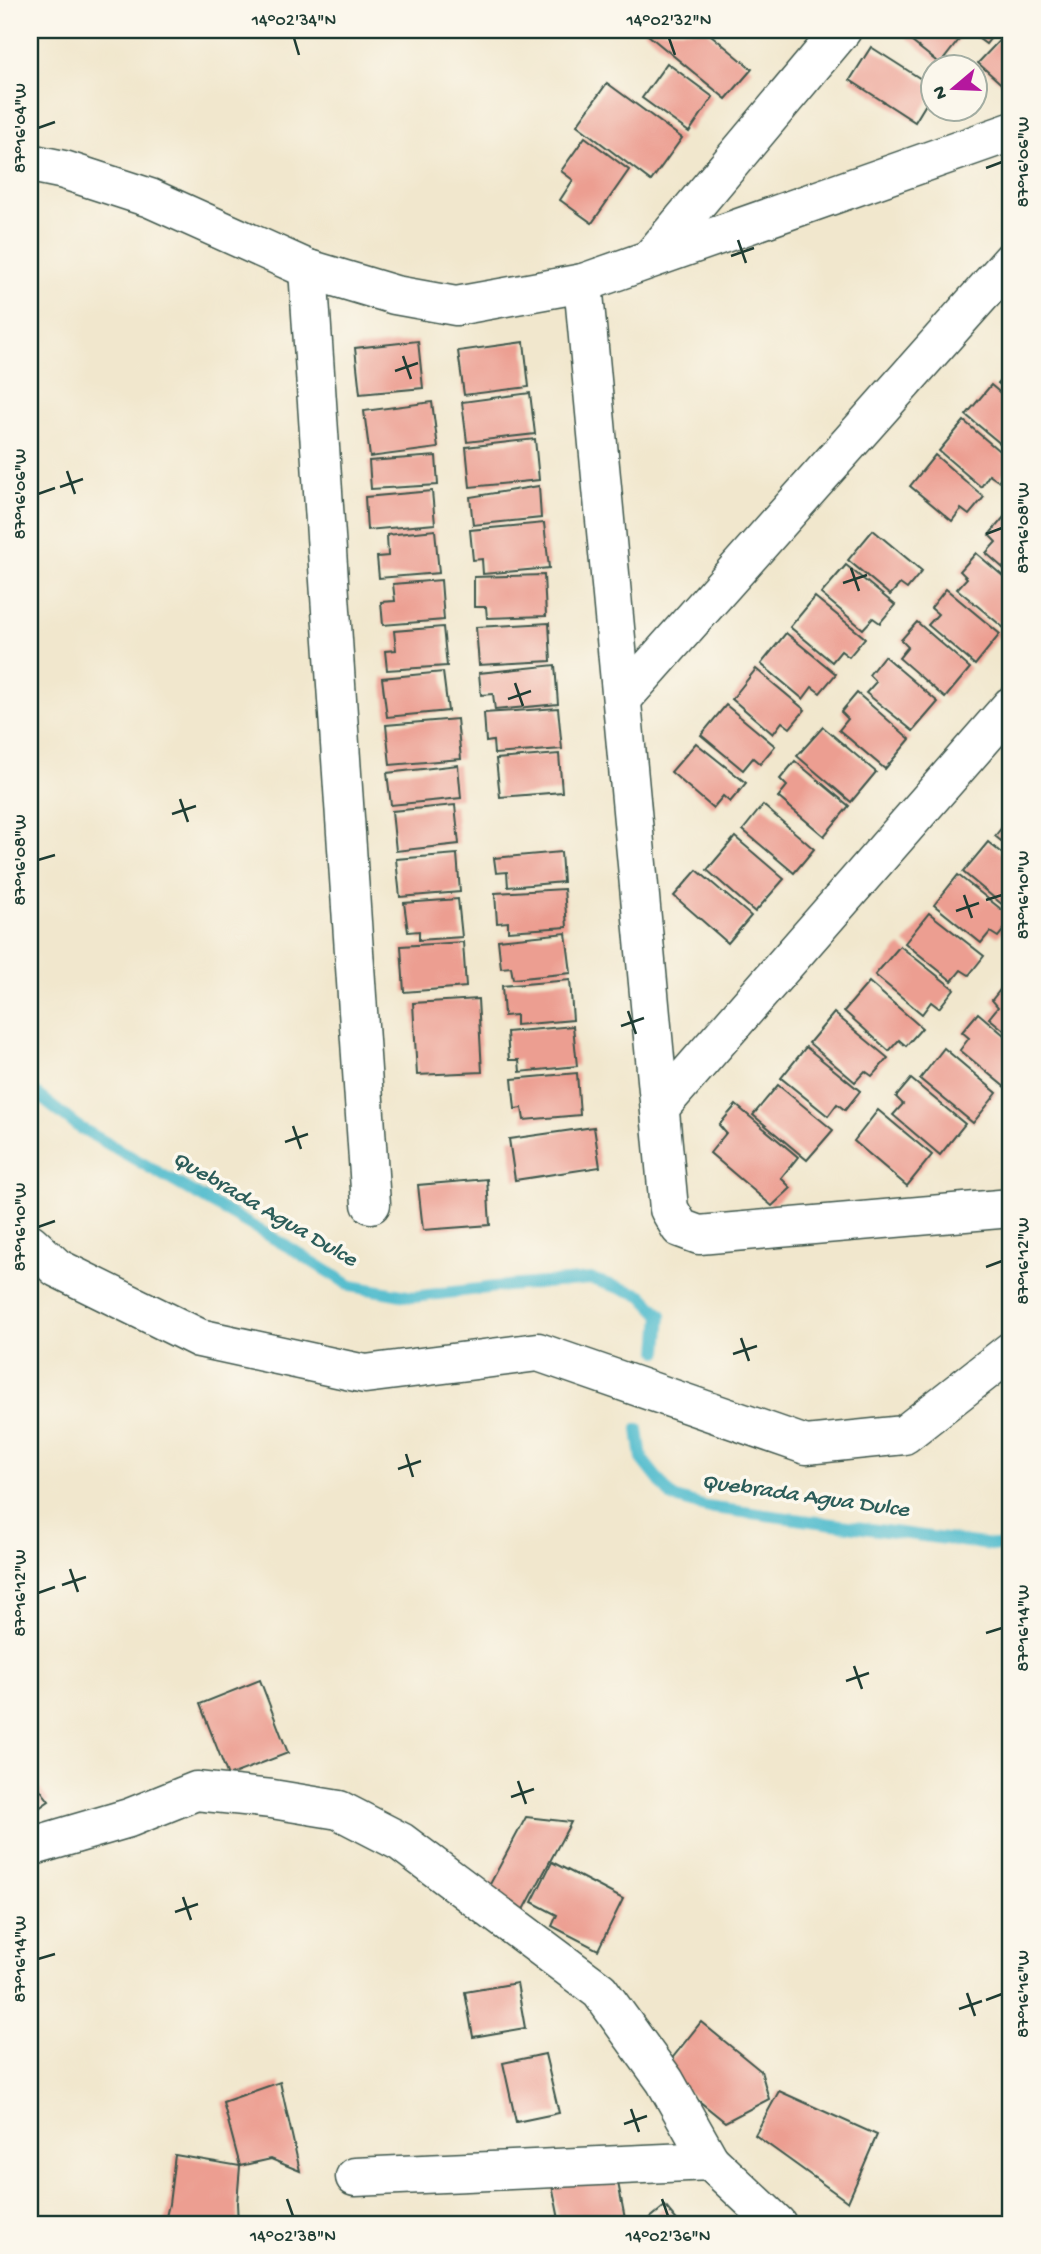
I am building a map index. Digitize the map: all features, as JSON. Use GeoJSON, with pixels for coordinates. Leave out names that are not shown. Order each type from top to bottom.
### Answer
{"type":"FeatureCollection","features":[{"type":"Feature","properties":{"kind":"street"},"geometry":{"type":"LineString","coordinates":[[649,260],[842,30]]}},
{"type":"Feature","properties":{"kind":"street"},"geometry":{"type":"LineString","coordinates":[[30,163],[64,170],[150,198],[309,269],[395,295],[456,306],[583,283],[1011,132]]}},
{"type":"Feature","properties":{"kind":"street"},"geometry":{"type":"LineString","coordinates":[[622,698],[1011,261]]}},
{"type":"Feature","properties":{"kind":"street"},"geometry":{"type":"LineString","coordinates":[[309,269],[370,1204]]}},
{"type":"Feature","properties":{"kind":"street"},"geometry":{"type":"LineString","coordinates":[[583,283],[669,1209],[680,1228],[699,1235],[1009,1206]]}},
{"type":"Feature","properties":{"kind":"street"},"geometry":{"type":"LineString","coordinates":[[661,1106],[1011,706]]}},
{"type":"Feature","properties":{"kind":"street"},"geometry":{"type":"LineString","coordinates":[[30,1243],[57,1268],[199,1338],[365,1374],[538,1352],[806,1446],[904,1435],[1011,1351]]}},
{"type":"Feature","properties":{"kind":"street"},"geometry":{"type":"LineString","coordinates":[[30,1847],[129,1818],[196,1791],[339,1810],[401,1842],[600,1991],[665,2081],[709,2161],[777,2224]]}},
{"type":"Feature","properties":{"kind":"street"},"geometry":{"type":"LineString","coordinates":[[355,2177],[709,2161]]}},
{"type":"Feature","properties":{"kind":"building"},"geometry":{"type":"Polygon","coordinates":[[[642,30],[705,30],[752,69],[726,99],[642,30]]]}},
{"type":"Feature","properties":{"kind":"building"},"geometry":{"type":"Polygon","coordinates":[[[897,30],[954,30],[962,36],[949,52],[925,52],[897,30]]]}},
{"type":"Feature","properties":{"kind":"building"},"geometry":{"type":"Polygon","coordinates":[[[967,30],[997,30],[986,44],[967,30]]]}},
{"type":"Feature","properties":{"kind":"building"},"geometry":{"type":"Polygon","coordinates":[[[1011,30],[1011,84],[1007,89],[988,72],[988,52],[1011,30]]]}},
{"type":"Feature","properties":{"kind":"building"},"geometry":{"type":"Polygon","coordinates":[[[871,47],[918,77],[918,117],[915,122],[850,80],[871,47]]]}},
{"type":"Feature","properties":{"kind":"building"},"geometry":{"type":"Polygon","coordinates":[[[667,63],[713,97],[689,132],[642,98],[667,63]]]}},
{"type":"Feature","properties":{"kind":"building"},"geometry":{"type":"Polygon","coordinates":[[[607,83],[682,138],[651,181],[577,125],[607,83]]]}},
{"type":"Feature","properties":{"kind":"building"},"geometry":{"type":"Polygon","coordinates":[[[585,137],[629,170],[592,223],[560,200],[573,180],[561,171],[585,137]]]}},
{"type":"Feature","properties":{"kind":"building"},"geometry":{"type":"Polygon","coordinates":[[[418,341],[423,388],[360,394],[355,348],[418,341]]]}},
{"type":"Feature","properties":{"kind":"building"},"geometry":{"type":"Polygon","coordinates":[[[524,342],[529,387],[464,395],[458,351],[524,342]]]}},
{"type":"Feature","properties":{"kind":"building"},"geometry":{"type":"Polygon","coordinates":[[[1011,367],[1011,394],[998,383],[1011,367]]]}},
{"type":"Feature","properties":{"kind":"building"},"geometry":{"type":"Polygon","coordinates":[[[991,385],[1011,402],[1011,446],[1008,450],[966,415],[991,385]]]}},
{"type":"Feature","properties":{"kind":"building"},"geometry":{"type":"Polygon","coordinates":[[[530,393],[535,434],[467,442],[462,402],[530,393]]]}},
{"type":"Feature","properties":{"kind":"building"},"geometry":{"type":"Polygon","coordinates":[[[432,402],[438,448],[370,457],[364,411],[432,402]]]}},
{"type":"Feature","properties":{"kind":"building"},"geometry":{"type":"Polygon","coordinates":[[[964,421],[1011,461],[998,481],[989,475],[981,487],[939,451],[964,421]]]}},
{"type":"Feature","properties":{"kind":"building"},"geometry":{"type":"Polygon","coordinates":[[[535,439],[539,480],[470,487],[466,447],[535,439]]]}},
{"type":"Feature","properties":{"kind":"building"},"geometry":{"type":"Polygon","coordinates":[[[935,455],[984,497],[969,515],[961,509],[952,521],[910,486],[935,455]]]}},
{"type":"Feature","properties":{"kind":"building"},"geometry":{"type":"Polygon","coordinates":[[[436,456],[438,485],[371,489],[369,461],[436,456]]]}},
{"type":"Feature","properties":{"kind":"building"},"geometry":{"type":"Polygon","coordinates":[[[539,486],[541,518],[473,525],[470,497],[539,486]]]}},
{"type":"Feature","properties":{"kind":"building"},"geometry":{"type":"Polygon","coordinates":[[[432,491],[435,524],[367,530],[365,497],[432,491]]]}},
{"type":"Feature","properties":{"kind":"building"},"geometry":{"type":"Polygon","coordinates":[[[1004,517],[1011,523],[1011,575],[986,553],[996,542],[989,535],[1004,517]]]}},
{"type":"Feature","properties":{"kind":"building"},"geometry":{"type":"Polygon","coordinates":[[[544,523],[549,568],[483,574],[482,559],[473,560],[470,530],[544,523]]]}},
{"type":"Feature","properties":{"kind":"building"},"geometry":{"type":"Polygon","coordinates":[[[435,530],[439,573],[379,578],[377,557],[388,556],[387,535],[435,530]]]}},
{"type":"Feature","properties":{"kind":"building"},"geometry":{"type":"Polygon","coordinates":[[[873,530],[922,571],[907,589],[900,584],[890,595],[848,560],[873,530]]]}},
{"type":"Feature","properties":{"kind":"building"},"geometry":{"type":"Polygon","coordinates":[[[976,553],[1011,583],[1011,620],[1004,628],[957,589],[967,578],[960,571],[976,553]]]}},
{"type":"Feature","properties":{"kind":"building"},"geometry":{"type":"Polygon","coordinates":[[[846,565],[895,605],[880,623],[873,618],[863,629],[821,594],[846,565]]]}},
{"type":"Feature","properties":{"kind":"building"},"geometry":{"type":"Polygon","coordinates":[[[544,575],[546,616],[487,618],[486,607],[474,607],[474,577],[544,575]]]}},
{"type":"Feature","properties":{"kind":"building"},"geometry":{"type":"Polygon","coordinates":[[[441,580],[444,620],[383,625],[381,602],[395,601],[393,584],[441,580]]]}},
{"type":"Feature","properties":{"kind":"building"},"geometry":{"type":"Polygon","coordinates":[[[946,589],[1000,634],[975,665],[928,625],[938,614],[931,608],[946,589]]]}},
{"type":"Feature","properties":{"kind":"building"},"geometry":{"type":"Polygon","coordinates":[[[815,597],[865,638],[849,657],[841,651],[832,662],[790,627],[815,597]]]}},
{"type":"Feature","properties":{"kind":"building"},"geometry":{"type":"Polygon","coordinates":[[[917,622],[970,668],[945,698],[899,658],[908,647],[901,640],[917,622]]]}},
{"type":"Feature","properties":{"kind":"building"},"geometry":{"type":"Polygon","coordinates":[[[549,623],[551,661],[479,665],[476,627],[549,623]]]}},
{"type":"Feature","properties":{"kind":"building"},"geometry":{"type":"Polygon","coordinates":[[[443,627],[447,666],[387,670],[385,651],[396,650],[394,631],[443,627]]]}},
{"type":"Feature","properties":{"kind":"building"},"geometry":{"type":"Polygon","coordinates":[[[786,633],[836,674],[820,693],[812,687],[803,699],[761,664],[786,633]]]}},
{"type":"Feature","properties":{"kind":"building"},"geometry":{"type":"Polygon","coordinates":[[[884,656],[938,702],[913,731],[866,693],[876,682],[869,675],[884,656]]]}},
{"type":"Feature","properties":{"kind":"building"},"geometry":{"type":"Polygon","coordinates":[[[555,665],[558,704],[495,710],[493,694],[481,695],[479,673],[555,665]]]}},
{"type":"Feature","properties":{"kind":"building"},"geometry":{"type":"Polygon","coordinates":[[[756,669],[805,710],[790,728],[782,722],[773,734],[732,699],[756,669]]]}},
{"type":"Feature","properties":{"kind":"building"},"geometry":{"type":"Polygon","coordinates":[[[443,672],[448,711],[387,717],[382,678],[443,672]]]}},
{"type":"Feature","properties":{"kind":"building"},"geometry":{"type":"Polygon","coordinates":[[[857,693],[910,739],[885,769],[839,730],[848,719],[841,712],[857,693]]]}},
{"type":"Feature","properties":{"kind":"building"},"geometry":{"type":"Polygon","coordinates":[[[726,705],[775,746],[760,764],[753,758],[743,770],[701,735],[726,705]]]}},
{"type":"Feature","properties":{"kind":"building"},"geometry":{"type":"Polygon","coordinates":[[[558,708],[562,749],[494,754],[493,741],[486,742],[484,713],[558,708]]]}},
{"type":"Feature","properties":{"kind":"building"},"geometry":{"type":"Polygon","coordinates":[[[457,719],[461,759],[390,765],[386,725],[457,719]]]}},
{"type":"Feature","properties":{"kind":"building"},"geometry":{"type":"Polygon","coordinates":[[[823,727],[876,772],[851,802],[797,756],[823,727]]]}},
{"type":"Feature","properties":{"kind":"building"},"geometry":{"type":"Polygon","coordinates":[[[696,743],[746,783],[730,802],[723,796],[713,808],[671,772],[696,743]]]}},
{"type":"Feature","properties":{"kind":"building"},"geometry":{"type":"Polygon","coordinates":[[[559,754],[562,792],[500,797],[496,759],[559,754]]]}},
{"type":"Feature","properties":{"kind":"building"},"geometry":{"type":"Polygon","coordinates":[[[795,761],[849,806],[824,836],[778,797],[787,786],[780,779],[795,761]]]}},
{"type":"Feature","properties":{"kind":"building"},"geometry":{"type":"Polygon","coordinates":[[[458,765],[461,798],[391,805],[387,773],[458,765]]]}},
{"type":"Feature","properties":{"kind":"building"},"geometry":{"type":"Polygon","coordinates":[[[455,805],[459,844],[396,851],[392,811],[455,805]]]}},
{"type":"Feature","properties":{"kind":"building"},"geometry":{"type":"Polygon","coordinates":[[[763,805],[814,849],[794,873],[743,830],[763,805]]]}},
{"type":"Feature","properties":{"kind":"building"},"geometry":{"type":"Polygon","coordinates":[[[1011,816],[1011,849],[995,836],[1011,816]]]}},
{"type":"Feature","properties":{"kind":"building"},"geometry":{"type":"Polygon","coordinates":[[[735,837],[784,879],[755,912],[707,870],[735,837]]]}},
{"type":"Feature","properties":{"kind":"building"},"geometry":{"type":"Polygon","coordinates":[[[988,842],[1011,861],[1010,911],[963,872],[988,842]]]}},
{"type":"Feature","properties":{"kind":"building"},"geometry":{"type":"Polygon","coordinates":[[[561,852],[563,882],[508,887],[507,872],[496,873],[494,858],[561,852]]]}},
{"type":"Feature","properties":{"kind":"building"},"geometry":{"type":"Polygon","coordinates":[[[457,854],[460,892],[400,897],[396,859],[457,854]]]}},
{"type":"Feature","properties":{"kind":"building"},"geometry":{"type":"Polygon","coordinates":[[[697,870],[751,916],[728,943],[674,896],[697,870]]]}},
{"type":"Feature","properties":{"kind":"building"},"geometry":{"type":"Polygon","coordinates":[[[958,875],[1011,917],[1011,921],[998,937],[990,932],[981,943],[934,905],[958,875]]]}},
{"type":"Feature","properties":{"kind":"building"},"geometry":{"type":"Polygon","coordinates":[[[564,889],[567,927],[508,931],[508,922],[497,923],[495,893],[564,889]]]}},
{"type":"Feature","properties":{"kind":"building"},"geometry":{"type":"Polygon","coordinates":[[[458,899],[462,937],[419,940],[419,931],[408,932],[404,903],[458,899]]]}},
{"type":"Feature","properties":{"kind":"building"},"geometry":{"type":"Polygon","coordinates":[[[929,913],[984,956],[969,975],[961,970],[952,981],[905,943],[929,913]]]}},
{"type":"Feature","properties":{"kind":"building"},"geometry":{"type":"Polygon","coordinates":[[[566,933],[571,973],[513,979],[511,967],[501,968],[498,940],[566,933]]]}},
{"type":"Feature","properties":{"kind":"building"},"geometry":{"type":"Polygon","coordinates":[[[463,942],[466,987],[404,992],[401,946],[463,942]]]}},
{"type":"Feature","properties":{"kind":"building"},"geometry":{"type":"Polygon","coordinates":[[[900,946],[954,989],[939,1008],[931,1002],[922,1014],[875,975],[900,946]]]}},
{"type":"Feature","properties":{"kind":"building"},"geometry":{"type":"Polygon","coordinates":[[[570,980],[573,1020],[516,1025],[516,1015],[504,1016],[502,986],[570,980]]]}},
{"type":"Feature","properties":{"kind":"building"},"geometry":{"type":"Polygon","coordinates":[[[1007,981],[1011,985],[1011,1036],[989,1018],[998,1007],[992,1000],[1007,981]]]}},
{"type":"Feature","properties":{"kind":"building"},"geometry":{"type":"Polygon","coordinates":[[[869,982],[922,1028],[906,1046],[899,1040],[889,1051],[844,1011],[869,982]]]}},
{"type":"Feature","properties":{"kind":"building"},"geometry":{"type":"Polygon","coordinates":[[[478,999],[482,1072],[417,1075],[413,1003],[478,999]]]}},
{"type":"Feature","properties":{"kind":"building"},"geometry":{"type":"Polygon","coordinates":[[[834,1013],[888,1058],[872,1076],[865,1071],[855,1082],[809,1043],[834,1013]]]}},
{"type":"Feature","properties":{"kind":"building"},"geometry":{"type":"Polygon","coordinates":[[[978,1013],[1011,1041],[1011,1082],[1006,1088],[960,1050],[969,1038],[962,1032],[978,1013]]]}},
{"type":"Feature","properties":{"kind":"building"},"geometry":{"type":"Polygon","coordinates":[[[573,1026],[577,1066],[520,1072],[519,1060],[509,1060],[507,1032],[573,1026]]]}},
{"type":"Feature","properties":{"kind":"building"},"geometry":{"type":"Polygon","coordinates":[[[806,1047],[860,1091],[845,1110],[837,1104],[828,1116],[781,1078],[806,1047]]]}},
{"type":"Feature","properties":{"kind":"building"},"geometry":{"type":"Polygon","coordinates":[[[944,1048],[997,1093],[973,1123],[920,1079],[944,1048]]]}},
{"type":"Feature","properties":{"kind":"building"},"geometry":{"type":"Polygon","coordinates":[[[577,1073],[580,1115],[524,1120],[522,1108],[515,1109],[512,1079],[577,1073]]]}},
{"type":"Feature","properties":{"kind":"building"},"geometry":{"type":"Polygon","coordinates":[[[911,1079],[965,1124],[940,1155],[893,1115],[903,1104],[896,1097],[911,1079]]]}},
{"type":"Feature","properties":{"kind":"building"},"geometry":{"type":"Polygon","coordinates":[[[778,1085],[833,1130],[807,1160],[753,1115],[778,1085]]]}},
{"type":"Feature","properties":{"kind":"building"},"geometry":{"type":"Polygon","coordinates":[[[736,1105],[798,1157],[781,1178],[791,1188],[772,1206],[710,1153],[726,1133],[719,1125],[736,1105]]]}},
{"type":"Feature","properties":{"kind":"building"},"geometry":{"type":"Polygon","coordinates":[[[878,1110],[932,1155],[907,1186],[854,1141],[878,1110]]]}},
{"type":"Feature","properties":{"kind":"building"},"geometry":{"type":"Polygon","coordinates":[[[594,1127],[600,1167],[515,1180],[509,1139],[594,1127]]]}},
{"type":"Feature","properties":{"kind":"building"},"geometry":{"type":"Polygon","coordinates":[[[487,1179],[490,1225],[423,1230],[418,1185],[487,1179]]]}},
{"type":"Feature","properties":{"kind":"building"},"geometry":{"type":"Polygon","coordinates":[[[260,1680],[288,1753],[228,1776],[200,1704],[260,1680]]]}},
{"type":"Feature","properties":{"kind":"building"},"geometry":{"type":"Polygon","coordinates":[[[30,1776],[49,1801],[30,1814],[30,1776]]]}},
{"type":"Feature","properties":{"kind":"building"},"geometry":{"type":"Polygon","coordinates":[[[526,1817],[571,1822],[518,1921],[481,1901],[526,1817]]]}},
{"type":"Feature","properties":{"kind":"building"},"geometry":{"type":"Polygon","coordinates":[[[552,1862],[623,1899],[598,1950],[552,1926],[557,1915],[532,1902],[552,1862]]]}},
{"type":"Feature","properties":{"kind":"building"},"geometry":{"type":"Polygon","coordinates":[[[517,1983],[525,2028],[473,2037],[465,1992],[517,1983]]]}},
{"type":"Feature","properties":{"kind":"building"},"geometry":{"type":"Polygon","coordinates":[[[701,2022],[761,2071],[769,2099],[725,2122],[662,2071],[701,2022]]]}},
{"type":"Feature","properties":{"kind":"building"},"geometry":{"type":"Polygon","coordinates":[[[545,2054],[559,2113],[516,2122],[503,2063],[545,2054]]]}},
{"type":"Feature","properties":{"kind":"building"},"geometry":{"type":"Polygon","coordinates":[[[280,2082],[300,2171],[271,2159],[240,2166],[223,2102],[280,2082]]]}},
{"type":"Feature","properties":{"kind":"building"},"geometry":{"type":"Polygon","coordinates":[[[779,2091],[877,2135],[848,2202],[755,2135],[779,2091]]]}},
{"type":"Feature","properties":{"kind":"building"},"geometry":{"type":"Polygon","coordinates":[[[175,2155],[240,2166],[238,2224],[181,2224],[165,2221],[175,2155]]]}},
{"type":"Feature","properties":{"kind":"building"},"geometry":{"type":"Polygon","coordinates":[[[615,2167],[626,2224],[560,2224],[551,2180],[615,2167]]]}},
{"type":"Feature","properties":{"kind":"building"},"geometry":{"type":"Polygon","coordinates":[[[665,2206],[680,2224],[643,2224],[665,2206]]]}},
{"type":"Feature","properties":{"kind":"waterway","name":"Quebrada Agua Dulce"},"geometry":{"type":"LineString","coordinates":[[30,1089],[77,1126],[287,1246],[351,1286],[413,1297],[591,1279],[642,1295],[661,1315],[658,1351]]}},
{"type":"Feature","properties":{"kind":"waterway","name":"Quebrada Agua Dulce"},"geometry":{"type":"LineString","coordinates":[[638,1429],[642,1459],[672,1497],[706,1507],[998,1546],[1011,1545]]}}]}
